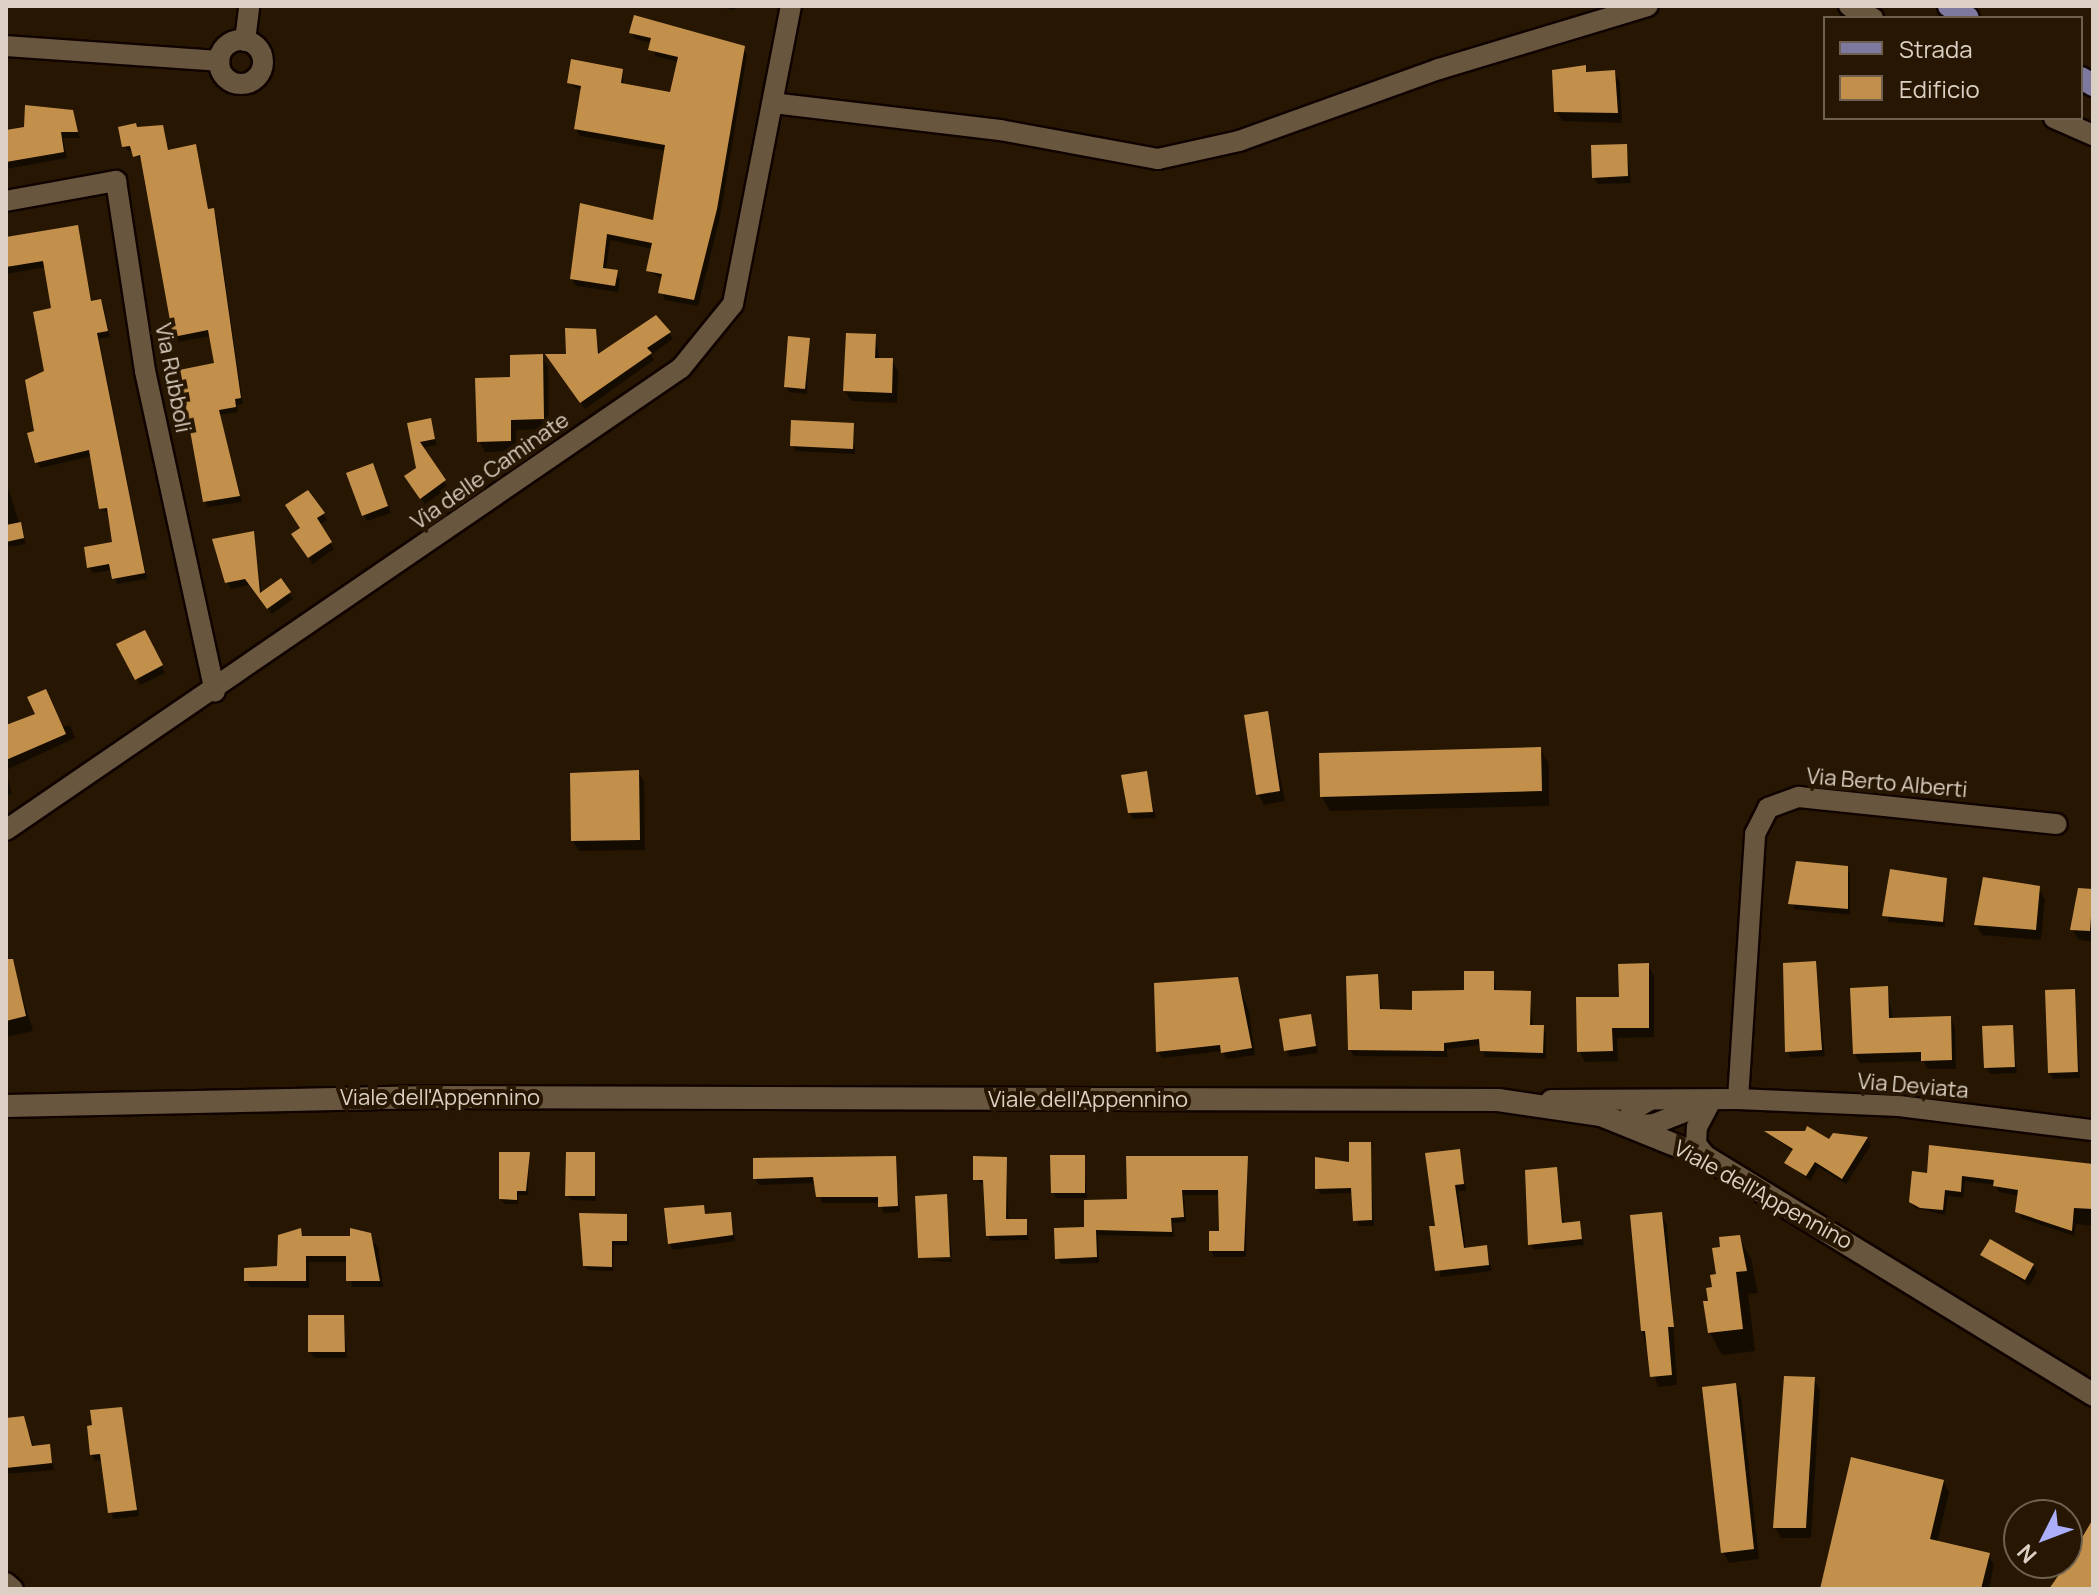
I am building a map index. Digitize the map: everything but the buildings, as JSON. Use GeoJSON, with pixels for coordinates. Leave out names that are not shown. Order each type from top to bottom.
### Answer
{"type":"FeatureCollection","features":[{"type":"Feature","properties":{"kind":"main road","name":"Viale dell'Appennino"},"geometry":{"type":"LineString","coordinates":[[6,1106],[431,1097],[1498,1100],[1601,1115],[1707,1158],[2093,1395]]}},
{"type":"Feature","properties":{"kind":"street"},"geometry":{"type":"LineString","coordinates":[[245,41],[249,6]]}},
{"type":"Feature","properties":{"kind":"street","name":"Via delle Caminate"},"geometry":{"type":"LineString","coordinates":[[6,830],[215,691],[681,368],[733,304],[791,6]]}},
{"type":"Feature","properties":{"kind":"street"},"geometry":{"type":"LineString","coordinates":[[1849,6],[1869,16]]}},
{"type":"Feature","properties":{"kind":"street"},"geometry":{"type":"LineString","coordinates":[[773,103],[1000,130],[1158,159],[1239,141],[1439,69],[1640,7]]}},
{"type":"Feature","properties":{"kind":"street"},"geometry":{"type":"LineString","coordinates":[[245,41],[258,49],[263,62],[252,81],[231,82],[219,61],[229,44],[245,41]]}},
{"type":"Feature","properties":{"kind":"street"},"geometry":{"type":"LineString","coordinates":[[6,46],[219,61]]}},
{"type":"Feature","properties":{"kind":"street"},"geometry":{"type":"LineString","coordinates":[[2059,120],[2093,135]]}},
{"type":"Feature","properties":{"kind":"street","name":"Via Rubboli"},"geometry":{"type":"LineString","coordinates":[[6,201],[116,181],[145,371],[215,691]]}},
{"type":"Feature","properties":{"kind":"street","name":"Via Berto Alberti"},"geometry":{"type":"LineString","coordinates":[[1725,1101],[1755,834],[1768,808],[1799,797],[2057,824]]}},
{"type":"Feature","properties":{"kind":"street","name":"Via Deviata"},"geometry":{"type":"LineString","coordinates":[[1498,1100],[1899,1106],[2093,1130]]}},
{"type":"Feature","properties":{"kind":"street"},"geometry":{"type":"LineString","coordinates":[[1631,1125],[1631,1111],[1650,1100]]}},
{"type":"Feature","properties":{"kind":"street"},"geometry":{"type":"LineString","coordinates":[[1707,1158],[1696,1144],[1697,1127],[1725,1101]]}},
{"type":"Feature","properties":{"kind":"street","name":"Via Deviata"},"geometry":{"type":"LineString","coordinates":[[1631,1125],[1654,1124],[1725,1101]]}},
{"type":"Feature","properties":{"kind":"street"},"geometry":{"type":"LineString","coordinates":[[6,1583],[13,1589]]}}]}
